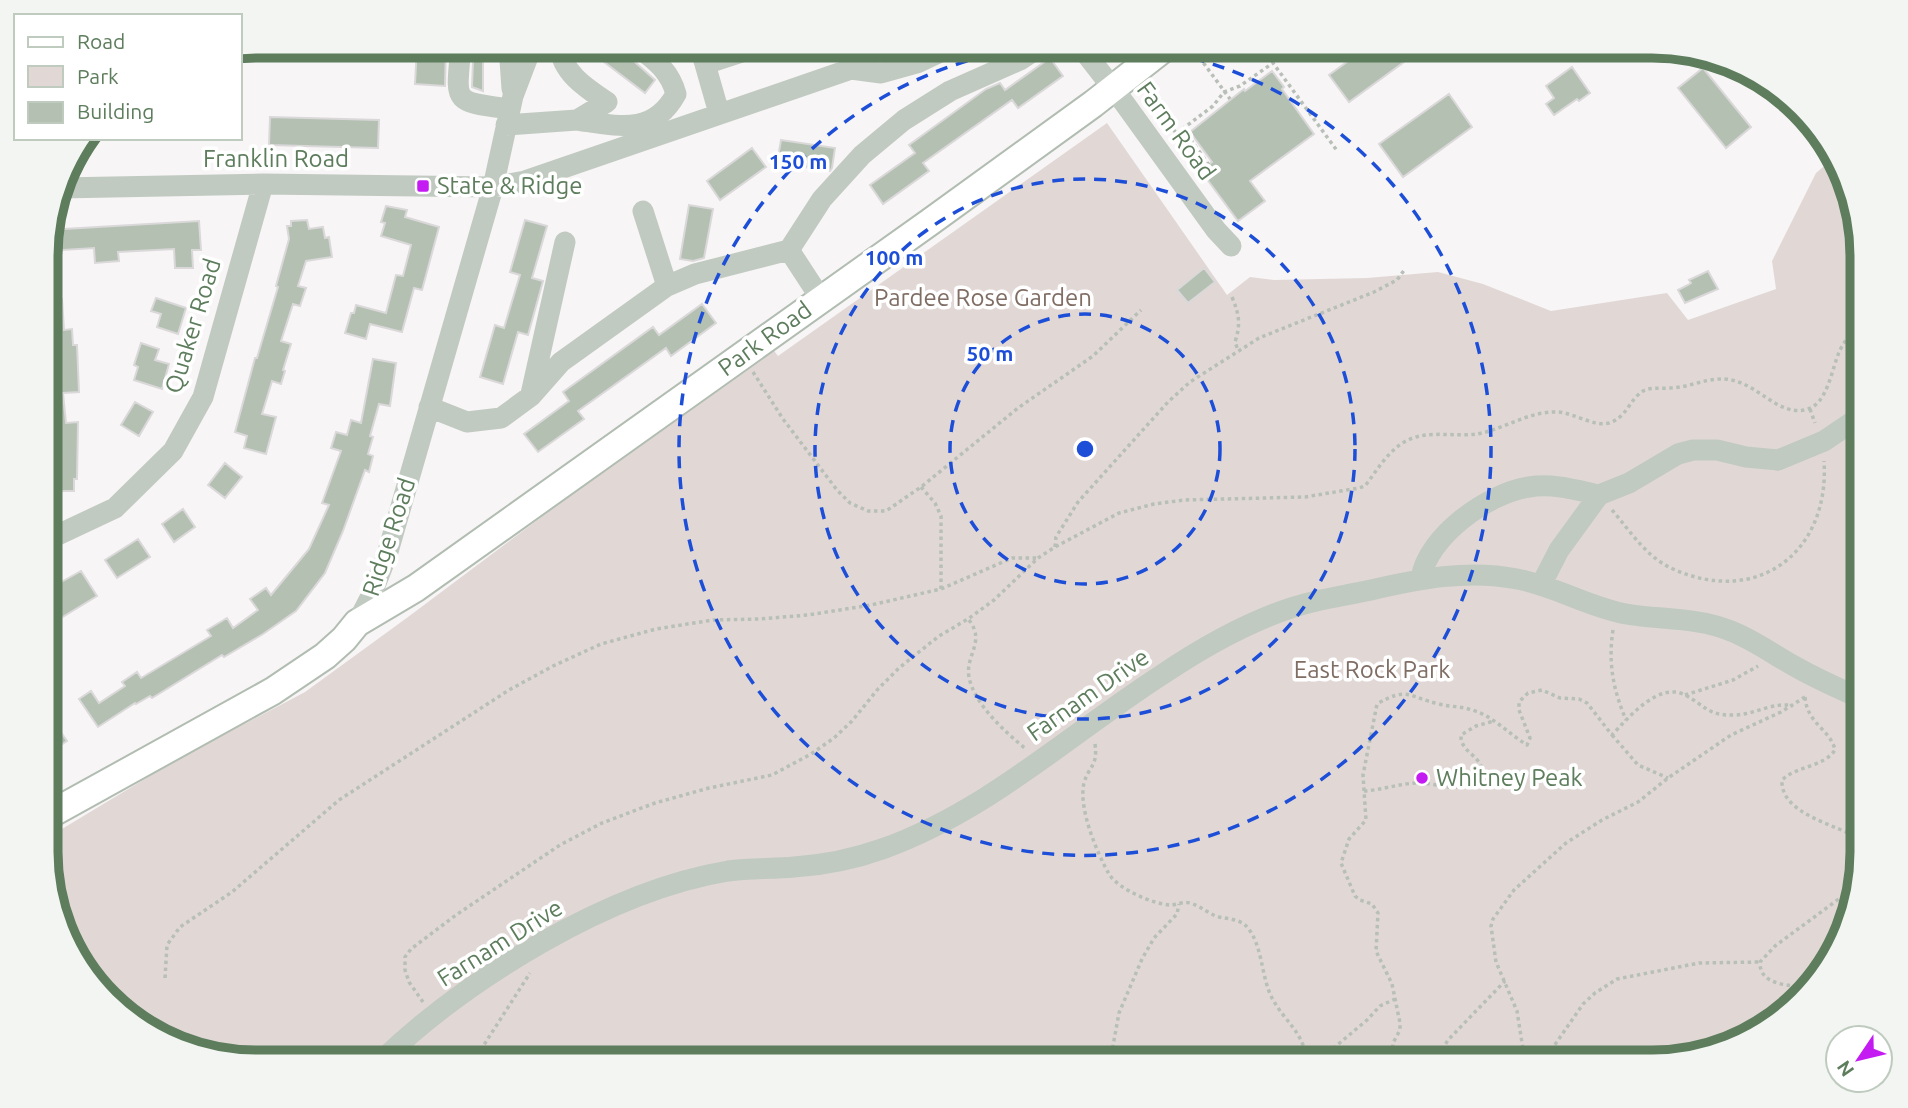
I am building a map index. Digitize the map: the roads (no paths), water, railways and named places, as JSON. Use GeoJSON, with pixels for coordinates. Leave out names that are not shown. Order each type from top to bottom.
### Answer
{"type":"FeatureCollection","features":[{"type":"Feature","properties":{"kind":"main road","name":"Park Road"},"geometry":{"type":"LineString","coordinates":[[357,623],[416,587],[743,355],[1152,58]]}},
{"type":"Feature","properties":{"kind":"main road","name":"Ridge Road"},"geometry":{"type":"LineString","coordinates":[[58,810],[293,679],[334,649],[357,623]]}},
{"type":"Feature","properties":{"kind":"street"},"geometry":{"type":"LineString","coordinates":[[460,58],[457,88],[467,103],[608,125],[634,125],[645,130],[719,113],[851,69],[881,73],[928,58]]}},
{"type":"Feature","properties":{"kind":"street","name":"Ridge Road"},"geometry":{"type":"LineString","coordinates":[[509,58],[510,110]]}},
{"type":"Feature","properties":{"kind":"street","name":"Ridge Road"},"geometry":{"type":"LineString","coordinates":[[357,623],[387,555],[493,187],[510,110],[528,58]]}},
{"type":"Feature","properties":{"kind":"street"},"geometry":{"type":"LineString","coordinates":[[561,58],[574,77],[607,102],[577,120]]}},
{"type":"Feature","properties":{"kind":"street"},"geometry":{"type":"LineString","coordinates":[[645,130],[668,109],[676,94],[673,82],[663,66],[653,58]]}},
{"type":"Feature","properties":{"kind":"street"},"geometry":{"type":"LineString","coordinates":[[703,58],[719,113]]}},
{"type":"Feature","properties":{"kind":"street"},"geometry":{"type":"LineString","coordinates":[[849,58],[851,69]]}},
{"type":"Feature","properties":{"kind":"street"},"geometry":{"type":"LineString","coordinates":[[429,407],[467,422],[501,418],[531,396],[561,362],[667,286],[695,274],[789,250],[822,199],[862,155],[904,120],[950,91],[1023,58]]}},
{"type":"Feature","properties":{"kind":"street","name":"Farm Road"},"geometry":{"type":"LineString","coordinates":[[1089,58],[1216,230],[1231,246]]}},
{"type":"Feature","properties":{"kind":"street","name":"Franklin Road"},"geometry":{"type":"LineString","coordinates":[[71,188],[263,184],[493,187],[525,181],[645,130]]}},
{"type":"Feature","properties":{"kind":"street","name":"Quaker Road"},"geometry":{"type":"LineString","coordinates":[[58,535],[115,508],[173,451],[203,397],[263,184]]}},
{"type":"Feature","properties":{"kind":"street"},"geometry":{"type":"LineString","coordinates":[[643,211],[667,286]]}},
{"type":"Feature","properties":{"kind":"street"},"geometry":{"type":"LineString","coordinates":[[531,396],[565,242]]}},
{"type":"Feature","properties":{"kind":"street"},"geometry":{"type":"LineString","coordinates":[[789,250],[821,299]]}},
{"type":"Feature","properties":{"kind":"street"},"geometry":{"type":"LineString","coordinates":[[1541,585],[1559,550],[1599,495],[1629,483],[1678,454],[1692,450],[1717,450],[1746,457],[1778,460],[1824,441],[1850,422]]}},
{"type":"Feature","properties":{"kind":"street"},"geometry":{"type":"LineString","coordinates":[[1421,578],[1424,564],[1440,540],[1464,519],[1501,497],[1519,489],[1547,485],[1599,495]]}},
{"type":"Feature","properties":{"kind":"street","name":"Farnam Drive"},"geometry":{"type":"LineString","coordinates":[[394,1050],[433,1017],[513,960],[557,934],[602,913],[651,893],[712,875],[744,869],[815,865],[881,850],[948,818],[1041,761],[1180,663],[1264,618],[1313,602],[1421,578],[1515,578],[1616,611],[1715,626],[1736,632],[1815,678],[1850,694]]}},
{"type":"Feature","properties":{"kind":"place","name":"State & Ridge"},"geometry":{"type":"Point","coordinates":[423,186]}},
{"type":"Feature","properties":{"kind":"place","name":"Whitney Peak"},"geometry":{"type":"Point","coordinates":[1422,778]}},
{"type":"Feature","properties":{"kind":"park label","name":"Pardee Rose Garden"},"geometry":{"type":"Point","coordinates":[983,298]}},
{"type":"Feature","properties":{"kind":"park label","name":"East Rock Park"},"geometry":{"type":"Point","coordinates":[1372,670]}}]}
